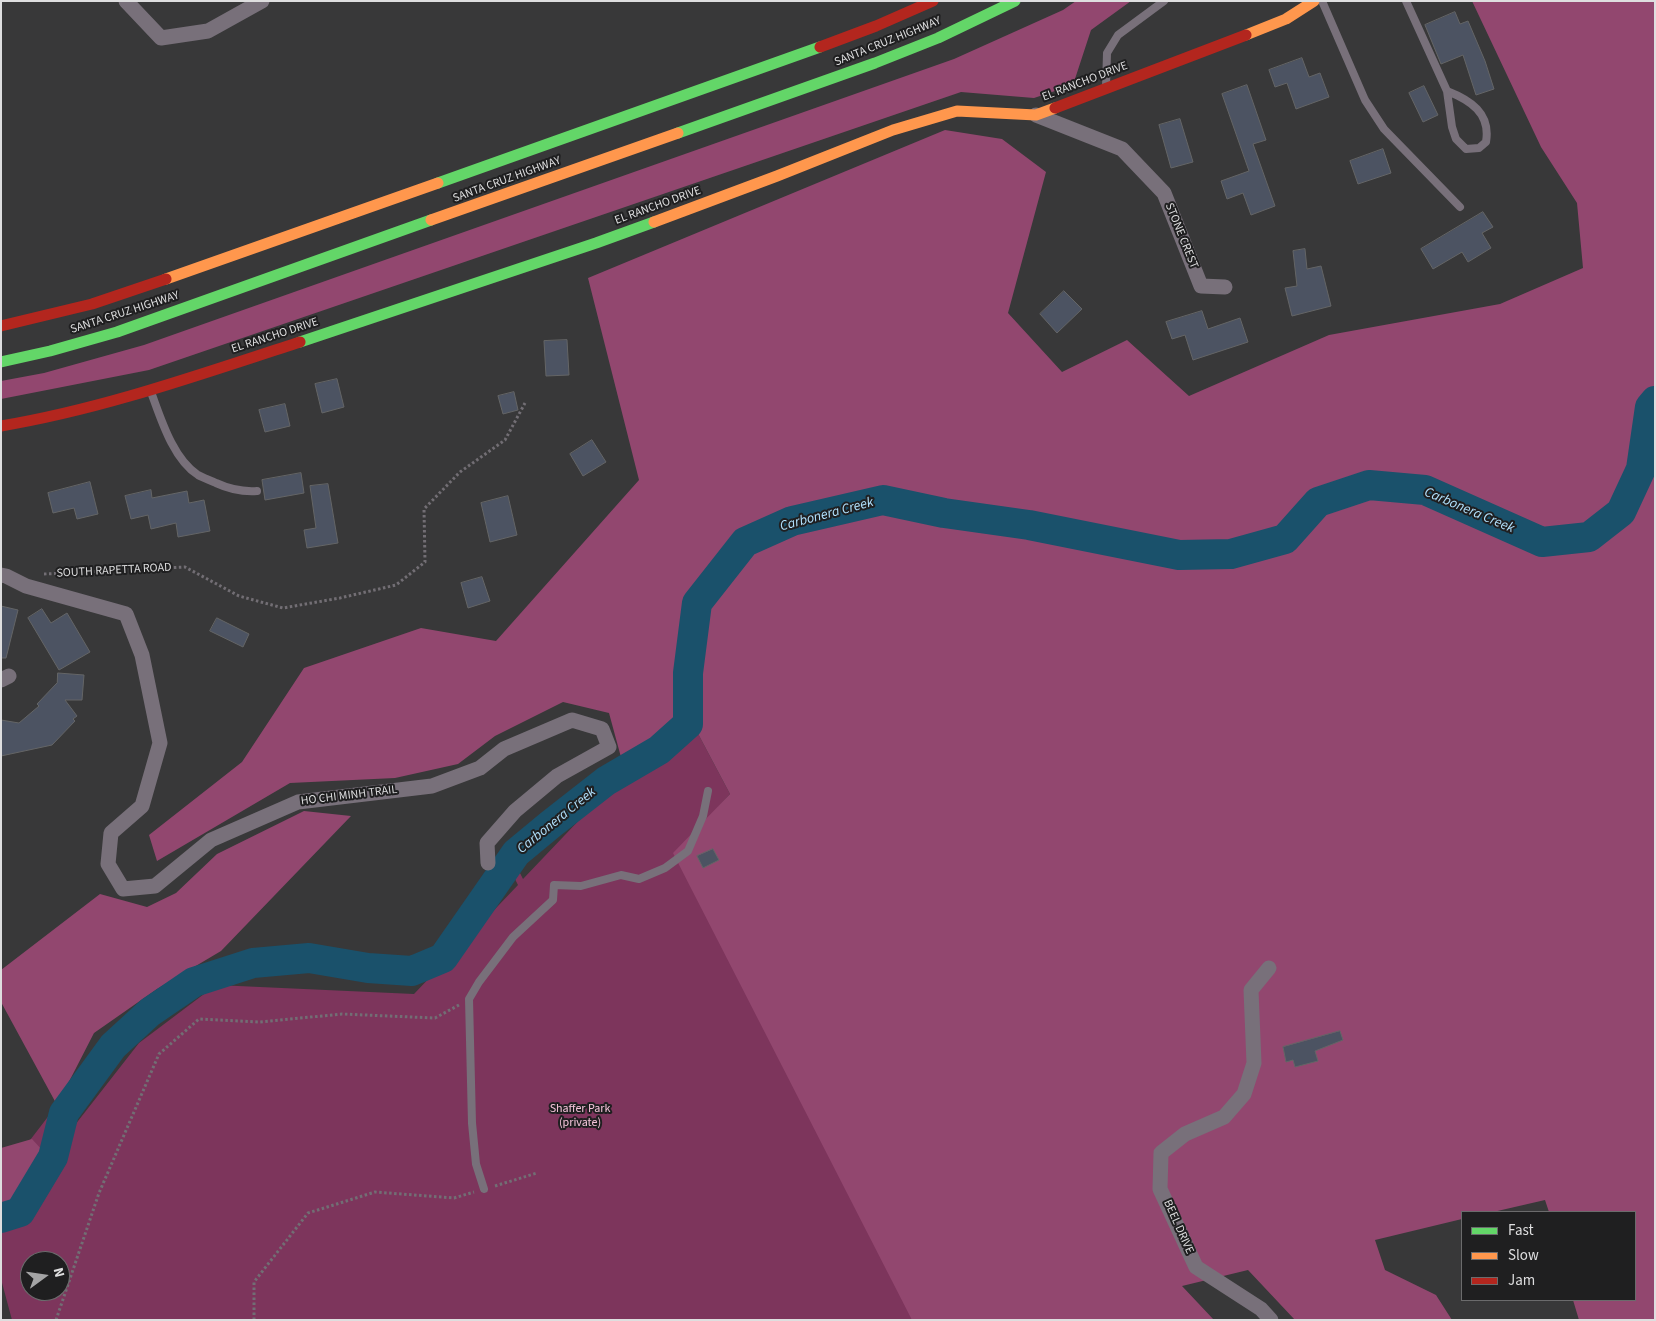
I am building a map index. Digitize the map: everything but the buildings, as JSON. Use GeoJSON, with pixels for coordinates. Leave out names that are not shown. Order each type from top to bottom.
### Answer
{"type":"FeatureCollection","features":[{"type":"Feature","properties":{"kind":"main road","name":"SANTA CRUZ HIGHWAY"},"geometry":{"type":"LineString","coordinates":[[1,326],[76,309],[162,281],[806,52],[876,26],[933,1]]}},
{"type":"Feature","properties":{"kind":"main road","name":"SANTA CRUZ HIGHWAY"},"geometry":{"type":"LineString","coordinates":[[1,362],[50,351],[117,332],[489,201],[875,63],[938,38],[1015,1]]}},
{"type":"Feature","properties":{"kind":"main road","name":"EL RANCHO DRIVE"},"geometry":{"type":"LineString","coordinates":[[1,426],[44,419],[150,390],[351,326],[596,244],[893,130],[957,111],[1036,115],[1286,19],[1314,1]]}},
{"type":"Feature","properties":{"kind":"street"},"geometry":{"type":"LineString","coordinates":[[126,1],[161,38],[208,31],[262,1]]}},
{"type":"Feature","properties":{"kind":"street","name":"STONE CREST"},"geometry":{"type":"LineString","coordinates":[[1036,115],[1122,149],[1164,193],[1201,286],[1225,287]]}},
{"type":"Feature","properties":{"kind":"street","name":"HO CHI MINH TRAIL"},"geometry":{"type":"LineString","coordinates":[[4,576],[26,586],[126,614],[142,655],[160,743],[142,806],[111,833],[108,864],[123,888],[155,886],[211,840],[298,802],[432,786],[480,768],[504,749],[572,720],[602,729],[609,748],[557,776],[515,811],[487,843],[488,863]]}},
{"type":"Feature","properties":{"kind":"street","name":"BEEL DRIVE"},"geometry":{"type":"LineString","coordinates":[[1269,968],[1251,990],[1254,1063],[1244,1094],[1224,1117],[1185,1134],[1161,1153],[1160,1188],[1196,1267],[1261,1309],[1271,1320]]}},
{"type":"Feature","properties":{"kind":"lane"},"geometry":{"type":"LineString","coordinates":[[1106,89],[1108,53],[1118,35],[1164,1]]}},
{"type":"Feature","properties":{"kind":"lane"},"geometry":{"type":"LineString","coordinates":[[1322,1],[1349,64],[1370,107],[1384,129],[1460,207]]}},
{"type":"Feature","properties":{"kind":"lane"},"geometry":{"type":"LineString","coordinates":[[1406,1],[1447,91],[1452,127],[1456,139],[1466,149],[1479,148],[1486,142],[1487,134],[1483,118],[1474,104],[1447,91]]}},
{"type":"Feature","properties":{"kind":"lane"},"geometry":{"type":"LineString","coordinates":[[150,390],[181,461],[198,475],[222,486],[244,492],[257,491]]}},
{"type":"Feature","properties":{"kind":"lane"},"geometry":{"type":"LineString","coordinates":[[484,1189],[476,1164],[472,1123],[469,999],[479,982],[513,937],[553,900],[554,885],[581,886],[621,875],[639,879],[665,868],[688,850],[703,816],[708,791]]}},
{"type":"Feature","properties":{"kind":"path","name":"SOUTH RAPETTA ROAD"},"geometry":{"type":"LineString","coordinates":[[36,574],[185,567],[239,596],[283,608],[340,598],[396,585],[426,562],[424,509],[460,472],[505,440],[525,403]]}},
{"type":"Feature","properties":{"kind":"path"},"geometry":{"type":"LineString","coordinates":[[56,1320],[99,1193],[159,1054],[199,1019],[260,1022],[342,1014],[435,1018],[469,999]]}},
{"type":"Feature","properties":{"kind":"path"},"geometry":{"type":"LineString","coordinates":[[254,1320],[254,1282],[308,1213],[374,1192],[454,1198],[537,1173]]}},
{"type":"Feature","properties":{"kind":"green space","name":"Shaffer Park (private)"},"geometry":{"type":"Polygon","coordinates":[[[685,709],[730,794],[718,807],[721,819],[913,1320],[12,1320],[1,1279],[1,1175],[4,1174],[57,1105],[71,1130],[139,1043],[216,985],[414,994],[518,885],[513,875],[518,869],[523,879],[685,709]]]}},
{"type":"Feature","properties":{"kind":"shaded area"},"geometry":{"type":"Polygon","coordinates":[[[1076,1],[1131,1],[1091,30],[1073,85],[1034,98],[961,92],[149,370],[1,399],[1,381],[44,373],[144,345],[954,59],[1063,10],[1076,1]]]}},
{"type":"Feature","properties":{"kind":"shaded area"},"geometry":{"type":"Polygon","coordinates":[[[1472,1],[1655,1],[1655,1320],[1579,1320],[1573,1301],[1636,1301],[1636,1211],[1549,1211],[1545,1200],[1497,1211],[1461,1211],[1461,1219],[1375,1240],[1385,1270],[1436,1295],[1452,1320],[1295,1320],[1248,1270],[1182,1286],[1214,1320],[912,1320],[673,853],[730,794],[685,709],[625,772],[609,713],[563,702],[495,736],[458,764],[395,778],[290,783],[157,861],[149,835],[242,762],[304,668],[421,628],[496,641],[639,480],[588,278],[945,130],[1002,139],[1046,172],[1008,313],[1062,372],[1127,340],[1189,396],[1329,335],[1500,304],[1583,268],[1577,203],[1541,147],[1472,1]]]}},
{"type":"Feature","properties":{"kind":"shaded area"},"geometry":{"type":"Polygon","coordinates":[[[304,811],[351,816],[221,951],[157,989],[94,1033],[57,1105],[1,1002],[1,970],[100,894],[147,907],[176,893],[217,854],[304,811]]]}},
{"type":"Feature","properties":{"kind":"shaded area"},"geometry":{"type":"Polygon","coordinates":[[[32,1139],[48,1159],[1,1215],[1,1148],[32,1139]]]}},
{"type":"Feature","properties":{"kind":"waterway","name":"Carbonera Creek"},"geometry":{"type":"LineString","coordinates":[[1,1218],[20,1212],[53,1157],[64,1113],[113,1046],[150,1012],[194,982],[253,963],[309,958],[368,968],[412,971],[443,958],[516,853],[606,781],[659,750],[688,724],[688,673],[697,603],[745,542],[792,521],[883,500],[944,513],[1029,525],[1179,555],[1231,554],[1285,539],[1318,502],[1369,485],[1425,490],[1542,542],[1589,537],[1621,512],[1641,469],[1650,407],[1655,401]]}},
{"type":"Feature","properties":{"kind":"traffic: fast"},"geometry":{"type":"LineString","coordinates":[[678,133],[875,63],[938,38],[1015,1]]}},
{"type":"Feature","properties":{"kind":"traffic: fast"},"geometry":{"type":"LineString","coordinates":[[438,183],[820,47]]}},
{"type":"Feature","properties":{"kind":"traffic: fast"},"geometry":{"type":"LineString","coordinates":[[1,362],[50,351],[117,332],[431,220]]}},
{"type":"Feature","properties":{"kind":"traffic: fast"},"geometry":{"type":"LineString","coordinates":[[300,342],[654,222]]}},
{"type":"Feature","properties":{"kind":"traffic: slow"},"geometry":{"type":"LineString","coordinates":[[1246,35],[1286,19],[1314,1]]}},
{"type":"Feature","properties":{"kind":"traffic: slow"},"geometry":{"type":"LineString","coordinates":[[654,222],[893,130],[957,111],[1036,115],[1055,108]]}},
{"type":"Feature","properties":{"kind":"traffic: slow"},"geometry":{"type":"LineString","coordinates":[[431,220],[678,133]]}},
{"type":"Feature","properties":{"kind":"traffic: slow"},"geometry":{"type":"LineString","coordinates":[[166,279],[438,183]]}},
{"type":"Feature","properties":{"kind":"traffic: jam"},"geometry":{"type":"LineString","coordinates":[[820,47],[876,26],[933,1]]}},
{"type":"Feature","properties":{"kind":"traffic: jam"},"geometry":{"type":"LineString","coordinates":[[1055,108],[1246,35]]}},
{"type":"Feature","properties":{"kind":"traffic: jam"},"geometry":{"type":"LineString","coordinates":[[1,326],[92,304],[166,279]]}},
{"type":"Feature","properties":{"kind":"traffic: jam"},"geometry":{"type":"LineString","coordinates":[[1,426],[39,419],[114,400],[300,342]]}}]}
